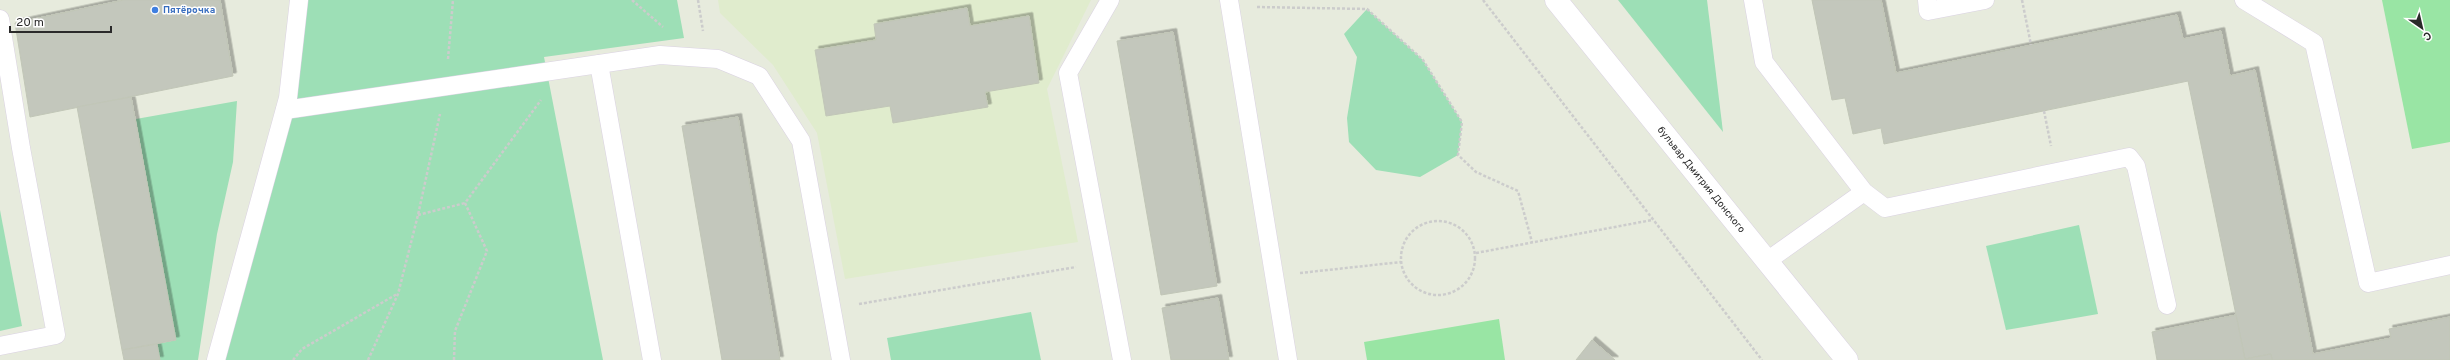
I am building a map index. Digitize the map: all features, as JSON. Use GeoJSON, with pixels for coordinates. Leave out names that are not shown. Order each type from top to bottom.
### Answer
{"type":"FeatureCollection","features":[{"type":"Feature","properties":{"kind":"street","name":"бульвар Дмитрия Донского"},"geometry":{"type":"LineString","coordinates":[[1556,0],[1847,360]]}},
{"type":"Feature","properties":{"kind":"lane"},"geometry":{"type":"LineString","coordinates":[[216,360],[285,110],[299,0]]}},
{"type":"Feature","properties":{"kind":"lane"},"geometry":{"type":"LineString","coordinates":[[1110,0],[1068,73],[1122,360]]}},
{"type":"Feature","properties":{"kind":"lane"},"geometry":{"type":"LineString","coordinates":[[1753,0],[1764,62],[1864,192],[1885,208],[2129,157],[2136,166],[2167,305]]}},
{"type":"Feature","properties":{"kind":"lane"},"geometry":{"type":"LineString","coordinates":[[1927,0],[1928,11],[1985,0]]}},
{"type":"Feature","properties":{"kind":"lane"},"geometry":{"type":"LineString","coordinates":[[2244,0],[2314,44],[2368,283],[2450,266]]}},
{"type":"Feature","properties":{"kind":"lane"},"geometry":{"type":"LineString","coordinates":[[1229,3],[1288,360]]}},
{"type":"Feature","properties":{"kind":"lane"},"geometry":{"type":"LineString","coordinates":[[0,19],[21,148],[56,335],[0,346]]}},
{"type":"Feature","properties":{"kind":"lane"},"geometry":{"type":"LineString","coordinates":[[285,110],[660,55],[718,59],[760,76],[801,141],[830,309],[841,360]]}},
{"type":"Feature","properties":{"kind":"lane"},"geometry":{"type":"LineString","coordinates":[[599,64],[652,360]]}},
{"type":"Feature","properties":{"kind":"lane"},"geometry":{"type":"LineString","coordinates":[[1767,261],[1864,192]]}},
{"type":"Feature","properties":{"kind":"path"},"geometry":{"type":"LineString","coordinates":[[368,360],[398,294],[418,215],[445,86],[453,0]]}},
{"type":"Feature","properties":{"kind":"path"},"geometry":{"type":"LineString","coordinates":[[632,0],[668,31]]}},
{"type":"Feature","properties":{"kind":"path"},"geometry":{"type":"LineString","coordinates":[[1483,0],[1762,360]]}},
{"type":"Feature","properties":{"kind":"path"},"geometry":{"type":"LineString","coordinates":[[2022,0],[2031,45]]}},
{"type":"Feature","properties":{"kind":"path"},"geometry":{"type":"LineString","coordinates":[[1229,3],[1366,9],[1423,60],[1462,122],[1458,155],[1476,172],[1518,191],[1532,242]]}},
{"type":"Feature","properties":{"kind":"path"},"geometry":{"type":"LineString","coordinates":[[418,215],[465,203],[564,70]]}},
{"type":"Feature","properties":{"kind":"path"},"geometry":{"type":"LineString","coordinates":[[2044,111],[2057,172]]}},
{"type":"Feature","properties":{"kind":"path"},"geometry":{"type":"LineString","coordinates":[[454,360],[455,331],[487,251],[465,203]]}},
{"type":"Feature","properties":{"kind":"path"},"geometry":{"type":"LineString","coordinates":[[1476,253],[1652,220]]}},
{"type":"Feature","properties":{"kind":"path"},"geometry":{"type":"LineString","coordinates":[[1433,221],[1455,224],[1466,232],[1473,243],[1476,253],[1473,273],[1466,284],[1446,295],[1433,295],[1418,290],[1405,275],[1401,262],[1401,252],[1411,233],[1421,225],[1433,221]]}},
{"type":"Feature","properties":{"kind":"path"},"geometry":{"type":"LineString","coordinates":[[830,309],[1104,262]]}},
{"type":"Feature","properties":{"kind":"path"},"geometry":{"type":"LineString","coordinates":[[1275,276],[1401,262]]}},
{"type":"Feature","properties":{"kind":"path"},"geometry":{"type":"LineString","coordinates":[[293,360],[302,349],[398,294]]}},
{"type":"Feature","properties":{"kind":"shaded area"},"geometry":{"type":"Polygon","coordinates":[[[718,0],[1091,0],[1047,89],[1078,242],[845,279],[817,133],[773,65],[720,13],[718,0]]]}},
{"type":"Feature","properties":{"kind":"green space"},"geometry":{"type":"Polygon","coordinates":[[[303,0],[677,0],[684,38],[544,57],[603,360],[221,360],[303,0]]]}},
{"type":"Feature","properties":{"kind":"green space"},"geometry":{"type":"Polygon","coordinates":[[[1618,0],[1707,0],[1723,132],[1618,0]]]}},
{"type":"Feature","properties":{"kind":"green space"},"geometry":{"type":"Polygon","coordinates":[[[2382,0],[2450,0],[2450,142],[2412,149],[2382,0]]]}},
{"type":"Feature","properties":{"kind":"green space"},"geometry":{"type":"Polygon","coordinates":[[[1367,9],[1423,60],[1462,122],[1458,155],[1420,177],[1376,170],[1349,142],[1347,118],[1357,57],[1344,34],[1367,9]]]}},
{"type":"Feature","properties":{"kind":"green space"},"geometry":{"type":"Polygon","coordinates":[[[237,101],[233,162],[217,234],[198,360],[160,360],[157,344],[176,340],[136,119],[237,101]]]}},
{"type":"Feature","properties":{"kind":"green space"},"geometry":{"type":"Polygon","coordinates":[[[0,210],[22,326],[0,331],[0,210]]]}},
{"type":"Feature","properties":{"kind":"green space"},"geometry":{"type":"Polygon","coordinates":[[[2079,225],[2098,314],[2006,330],[1986,246],[2079,225]]]}},
{"type":"Feature","properties":{"kind":"green space"},"geometry":{"type":"Polygon","coordinates":[[[1031,312],[1041,360],[891,360],[887,338],[1031,312]]]}},
{"type":"Feature","properties":{"kind":"green space"},"geometry":{"type":"Polygon","coordinates":[[[1499,319],[1505,360],[1367,360],[1364,342],[1499,319]]]}},
{"type":"Feature","properties":{"kind":"building"},"geometry":{"type":"Polygon","coordinates":[[[124,0],[220,0],[233,76],[30,117],[15,23],[124,0]]]}},
{"type":"Feature","properties":{"kind":"building"},"geometry":{"type":"Polygon","coordinates":[[[1812,0],[1881,0],[1896,73],[2177,15],[2183,39],[2221,31],[2230,76],[2255,70],[2313,354],[2391,338],[2389,329],[2450,317],[2450,360],[2272,360],[2271,354],[2245,359],[2188,81],[1884,144],[1881,128],[1853,134],[1845,98],[1832,100],[1812,0]]]}},
{"type":"Feature","properties":{"kind":"building"},"geometry":{"type":"Polygon","coordinates":[[[967,8],[970,26],[1029,16],[1039,83],[985,92],[988,107],[893,123],[890,106],[826,116],[815,50],[876,40],[874,24],[967,8]]]}},
{"type":"Feature","properties":{"kind":"building"},"geometry":{"type":"Polygon","coordinates":[[[1173,32],[1217,286],[1161,295],[1117,41],[1173,32]]]}},
{"type":"Feature","properties":{"kind":"building"},"geometry":{"type":"Polygon","coordinates":[[[131,97],[176,340],[122,350],[77,107],[131,97]]]}},
{"type":"Feature","properties":{"kind":"building"},"geometry":{"type":"Polygon","coordinates":[[[738,117],[780,360],[722,360],[682,126],[738,117]]]}},
{"type":"Feature","properties":{"kind":"building"},"geometry":{"type":"Polygon","coordinates":[[[1218,298],[1229,360],[1171,360],[1162,308],[1218,298]]]}},
{"type":"Feature","properties":{"kind":"building"},"geometry":{"type":"Polygon","coordinates":[[[2236,315],[2245,359],[2271,354],[2272,360],[2157,360],[2152,332],[2236,315]]]}},
{"type":"Feature","properties":{"kind":"building"},"geometry":{"type":"Polygon","coordinates":[[[1592,340],[1615,360],[1576,360],[1592,340]]]}},
{"type":"Feature","properties":{"kind":"building"},"geometry":{"type":"Polygon","coordinates":[[[157,344],[160,360],[124,360],[122,350],[157,344]]]}},
{"type":"Feature","properties":{"kind":"place","name":"Пятёрочка"},"geometry":{"type":"Point","coordinates":[155,10]}}]}
